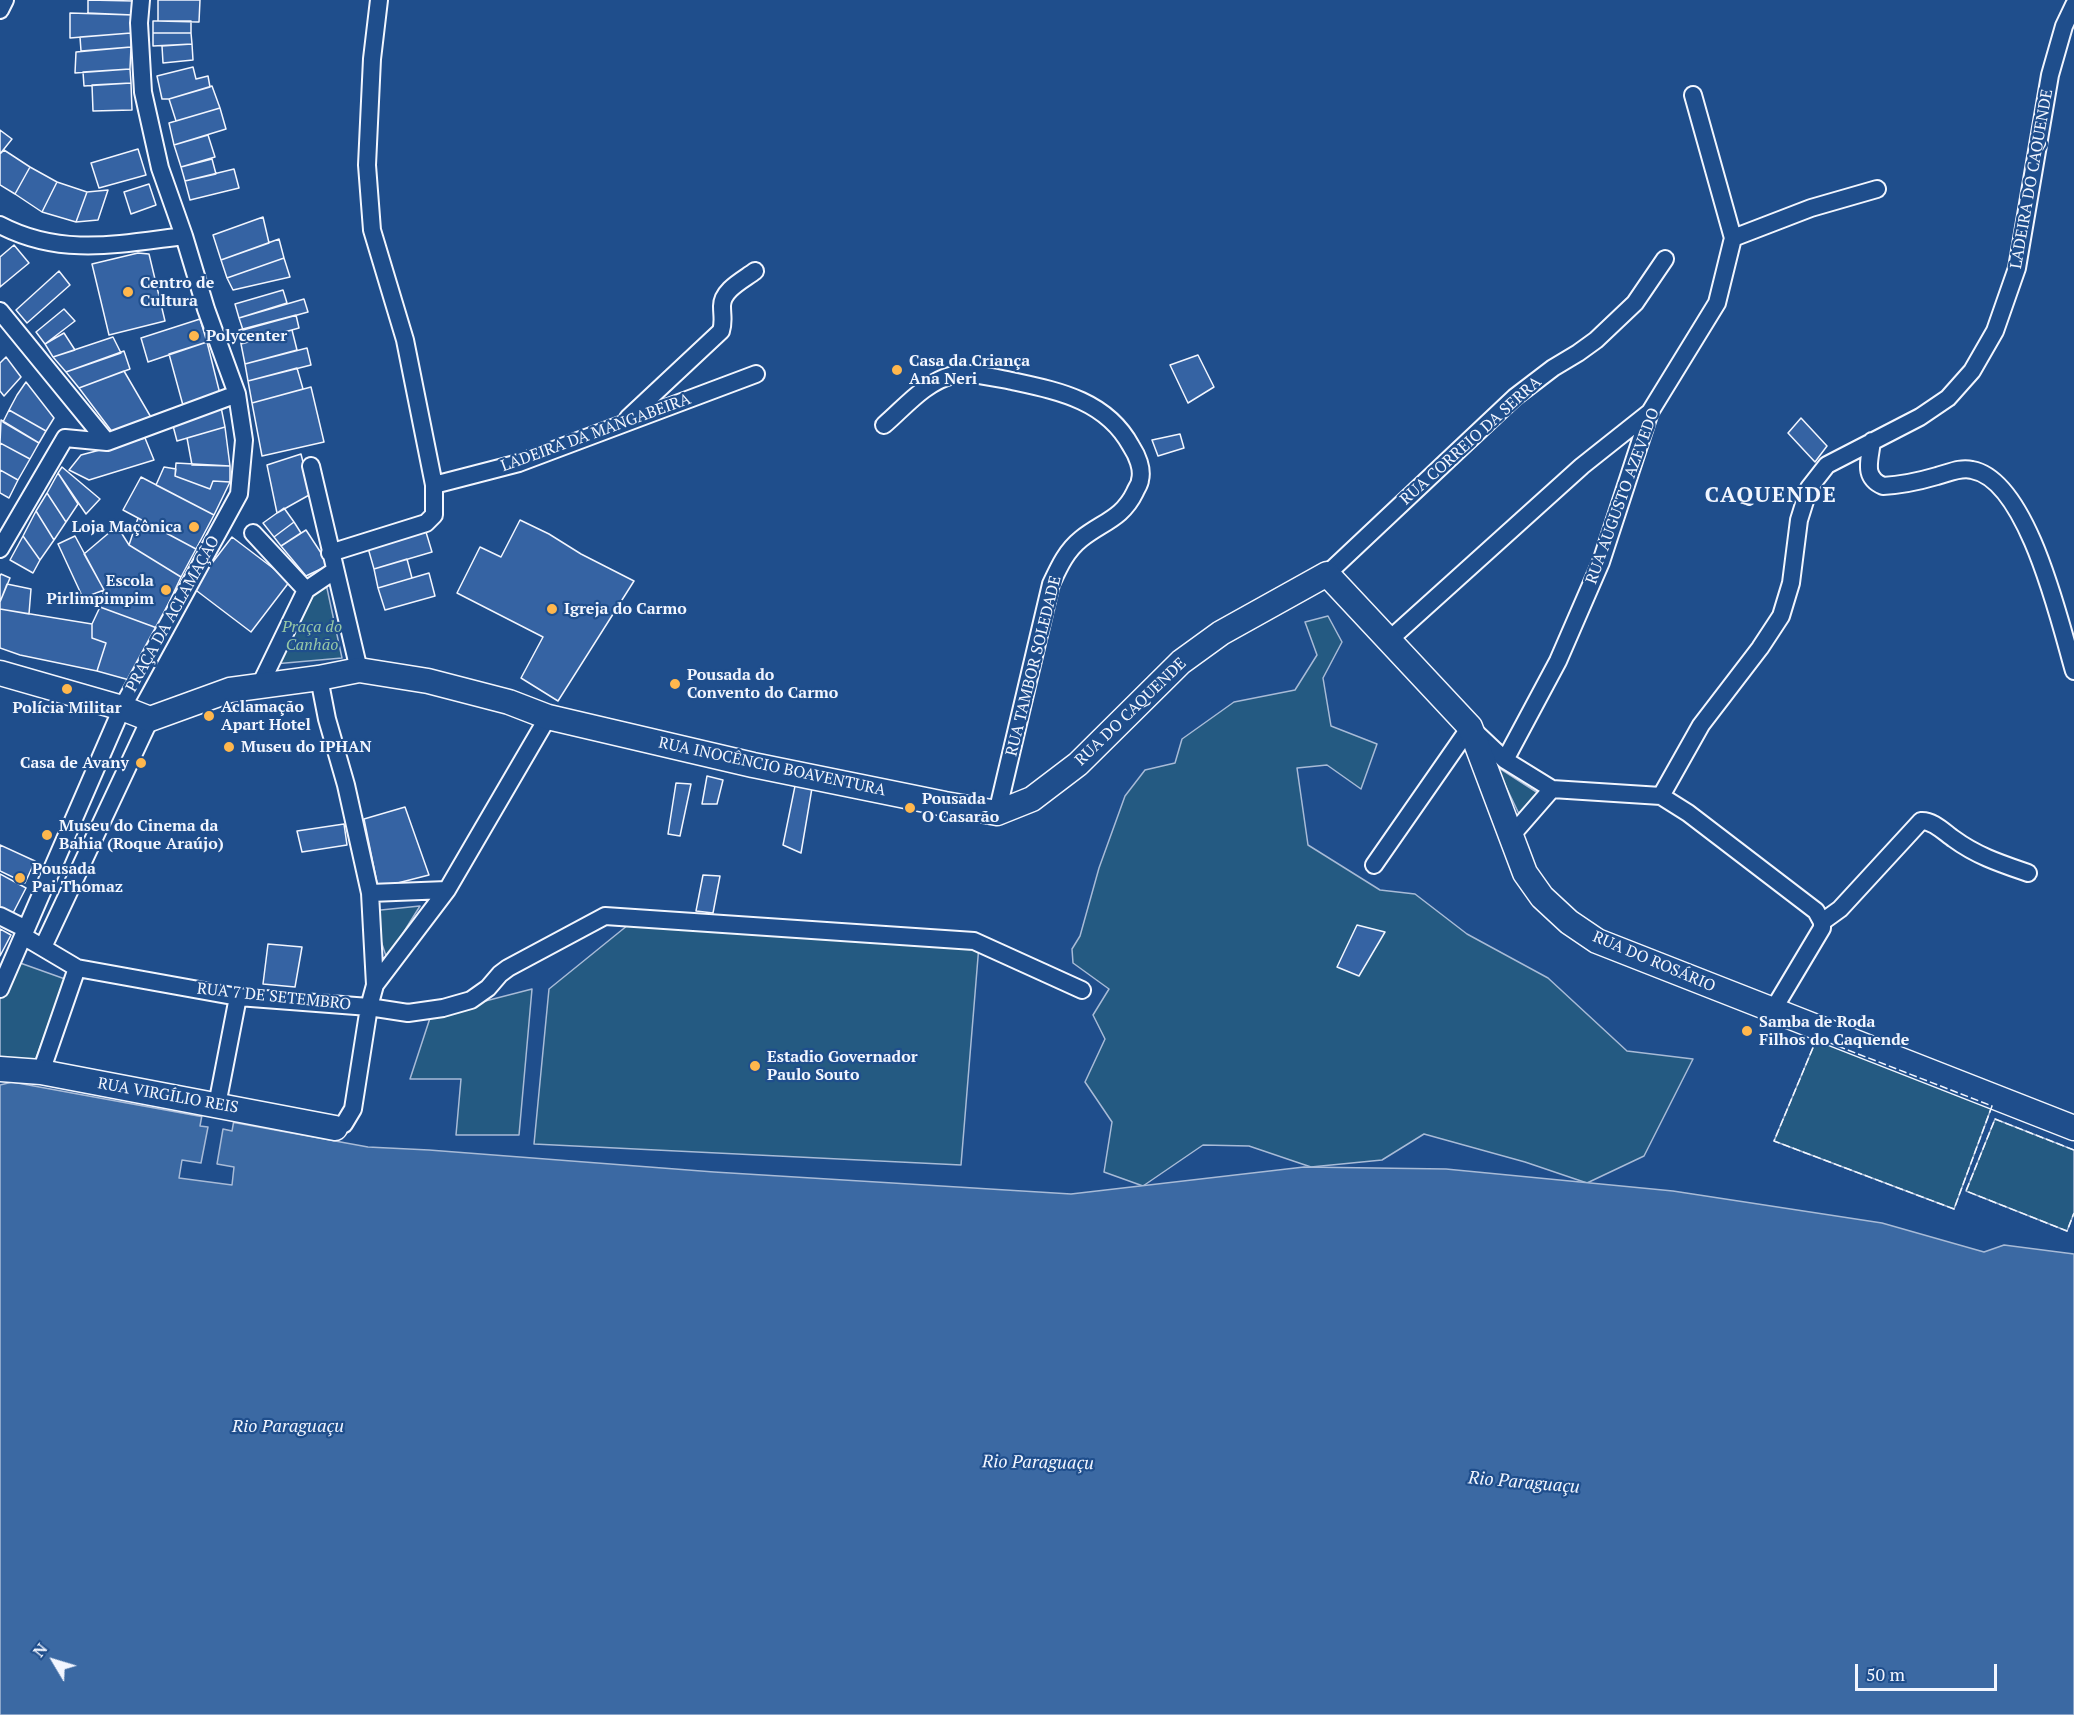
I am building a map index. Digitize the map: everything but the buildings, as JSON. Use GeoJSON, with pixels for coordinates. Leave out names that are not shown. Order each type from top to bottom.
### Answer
{"type":"FeatureCollection","features":[{"type":"Feature","properties":{"kind":"street"},"geometry":{"type":"LineString","coordinates":[[0,10],[5,0]]}},
{"type":"Feature","properties":{"kind":"street"},"geometry":{"type":"LineString","coordinates":[[65,438],[107,442],[237,394],[206,309],[160,168],[143,92],[139,23],[141,0]]}},
{"type":"Feature","properties":{"kind":"street"},"geometry":{"type":"LineString","coordinates":[[330,553],[426,522],[434,515],[434,485],[405,340],[372,230],[367,165],[372,59],[379,0]]}},
{"type":"Feature","properties":{"kind":"street","name":"LADEIRA DO CAQUENDE"},"geometry":{"type":"LineString","coordinates":[[1660,796],[1701,725],[1760,648],[1781,616],[1791,583],[1799,520],[1809,488],[1827,465],[1920,417],[1948,398],[1972,371],[1995,331],[2017,268],[2050,75],[2064,26],[2074,5]]}},
{"type":"Feature","properties":{"kind":"street"},"geometry":{"type":"LineString","coordinates":[[1693,95],[1733,238],[1811,208],[1877,189]]}},
{"type":"Feature","properties":{"kind":"street"},"geometry":{"type":"LineString","coordinates":[[0,225],[28,237],[56,244],[101,246],[184,236]]}},
{"type":"Feature","properties":{"kind":"street","name":"RUA AUGUSTO AZEVEDO"},"geometry":{"type":"LineString","coordinates":[[1505,760],[1558,661],[1601,562],[1650,412],[1717,303],[1733,238]]}},
{"type":"Feature","properties":{"kind":"street","name":"RUA CORREIO DA SERRA"},"geometry":{"type":"LineString","coordinates":[[1327,574],[1515,398],[1553,368],[1596,340],[1635,303],[1665,259]]}},
{"type":"Feature","properties":{"kind":"street"},"geometry":{"type":"LineString","coordinates":[[621,425],[721,331],[723,300],[727,292],[755,271]]}},
{"type":"Feature","properties":{"kind":"street"},"geometry":{"type":"LineString","coordinates":[[0,311],[107,442]]}},
{"type":"Feature","properties":{"kind":"street","name":"LADEIRA DA MANGABEIRA"},"geometry":{"type":"LineString","coordinates":[[434,485],[519,463],[756,374]]}},
{"type":"Feature","properties":{"kind":"street","name":"RUA TAMBOR SOLEDADE"},"geometry":{"type":"LineString","coordinates":[[884,425],[927,387],[954,374],[988,376],[1061,392],[1084,401],[1103,413],[1126,436],[1138,457],[1141,479],[1130,502],[1115,518],[1082,538],[1065,555],[1051,584],[997,813]]}},
{"type":"Feature","properties":{"kind":"street","name":"PRAÇA DA ACLAMAÇÃO"},"geometry":{"type":"LineString","coordinates":[[150,719],[122,708],[239,494],[244,440],[237,394]]}},
{"type":"Feature","properties":{"kind":"street"},"geometry":{"type":"LineString","coordinates":[[0,549],[81,410]]}},
{"type":"Feature","properties":{"kind":"street"},"geometry":{"type":"LineString","coordinates":[[1389,640],[1582,466],[1650,412]]}},
{"type":"Feature","properties":{"kind":"street"},"geometry":{"type":"LineString","coordinates":[[1872,441],[1869,472],[1871,478],[1883,486],[1937,477],[1962,469],[1974,470],[1998,484],[2021,516],[2040,556],[2074,671]]}},
{"type":"Feature","properties":{"kind":"street"},"geometry":{"type":"LineString","coordinates":[[43,947],[150,719],[230,690],[359,670],[311,466]]}},
{"type":"Feature","properties":{"kind":"street"},"geometry":{"type":"LineString","coordinates":[[253,533],[306,590]]}},
{"type":"Feature","properties":{"kind":"street"},"geometry":{"type":"LineString","coordinates":[[260,685],[306,590],[334,571]]}},
{"type":"Feature","properties":{"kind":"street"},"geometry":{"type":"LineString","coordinates":[[1327,574],[1470,728],[1505,760],[1552,789],[1660,796],[1688,813],[1816,911],[1822,925]]}},
{"type":"Feature","properties":{"kind":"street","name":"RUA DO CAQUENDE"},"geometry":{"type":"LineString","coordinates":[[997,813],[1032,799],[1078,764],[1181,662],[1205,644],[1327,574]]}},
{"type":"Feature","properties":{"kind":"street","name":"RUA INOCÊNCIO BOAVENTURA"},"geometry":{"type":"LineString","coordinates":[[359,670],[428,681],[509,702],[549,717],[764,767],[997,813]]}},
{"type":"Feature","properties":{"kind":"street"},"geometry":{"type":"LineString","coordinates":[[0,673],[122,708],[0,990]]}},
{"type":"Feature","properties":{"kind":"street"},"geometry":{"type":"LineString","coordinates":[[319,678],[370,893],[375,985],[369,1007],[353,1109],[344,1124],[335,1128]]}},
{"type":"Feature","properties":{"kind":"street"},"geometry":{"type":"LineString","coordinates":[[375,985],[447,890],[549,717]]}},
{"type":"Feature","properties":{"kind":"street"},"geometry":{"type":"LineString","coordinates":[[1374,865],[1470,728]]}},
{"type":"Feature","properties":{"kind":"street","name":"RUA DO ROSÁRIO"},"geometry":{"type":"LineString","coordinates":[[1470,728],[1525,873],[1542,897],[1569,922],[1597,940],[2074,1128]]}},
{"type":"Feature","properties":{"kind":"street"},"geometry":{"type":"LineString","coordinates":[[1511,836],[1552,789]]}},
{"type":"Feature","properties":{"kind":"street"},"geometry":{"type":"LineString","coordinates":[[1773,1011],[1822,925],[1840,909],[1921,821],[1926,820],[1935,825],[1984,858],[2028,873]]}},
{"type":"Feature","properties":{"kind":"street"},"geometry":{"type":"LineString","coordinates":[[370,893],[447,890]]}},
{"type":"Feature","properties":{"kind":"street"},"geometry":{"type":"LineString","coordinates":[[0,916],[77,968],[41,1072]]}},
{"type":"Feature","properties":{"kind":"street","name":"RUA 7 DE SETEMBRO"},"geometry":{"type":"LineString","coordinates":[[77,968],[238,997],[369,1007],[408,1013],[443,1008],[471,1000],[488,988],[508,968],[605,916],[974,941],[1082,990]]}},
{"type":"Feature","properties":{"kind":"street"},"geometry":{"type":"LineString","coordinates":[[216,1104],[238,997]]}},
{"type":"Feature","properties":{"kind":"street","name":"RUA VIRGÍLIO REIS"},"geometry":{"type":"LineString","coordinates":[[0,1069],[41,1072],[335,1128]]}},
{"type":"Feature","properties":{"kind":"green space","name":"Praça do Canhão"},"geometry":{"type":"Polygon","coordinates":[[[325,579],[342,658],[263,665],[325,579]]]}},
{"type":"Feature","properties":{"kind":"green space"},"geometry":{"type":"Polygon","coordinates":[[[1328,616],[1342,642],[1323,678],[1331,726],[1377,744],[1361,789],[1327,765],[1297,768],[1308,845],[1380,890],[1415,894],[1467,934],[1548,978],[1627,1051],[1693,1059],[1644,1156],[1587,1183],[1525,1162],[1424,1134],[1382,1160],[1311,1167],[1249,1146],[1203,1145],[1143,1186],[1104,1172],[1112,1122],[1085,1082],[1105,1039],[1093,1015],[1109,989],[1073,963],[1072,949],[1080,936],[1099,868],[1125,796],[1145,770],[1175,763],[1182,739],[1234,702],[1295,690],[1317,655],[1305,622],[1328,616]]]}},
{"type":"Feature","properties":{"kind":"green space"},"geometry":{"type":"Polygon","coordinates":[[[1496,766],[1538,793],[1520,816],[1496,766]]]}},
{"type":"Feature","properties":{"kind":"green space"},"geometry":{"type":"Polygon","coordinates":[[[420,906],[387,959],[371,911],[420,906]]]}},
{"type":"Feature","properties":{"kind":"green space","name":"Estadio Governador Paulo Souto"},"geometry":{"type":"Polygon","coordinates":[[[628,925],[979,945],[961,1165],[534,1144],[549,989],[628,925]]]}},
{"type":"Feature","properties":{"kind":"green space"},"geometry":{"type":"Polygon","coordinates":[[[9,959],[65,979],[28,1080],[0,1076],[0,980],[9,959]]]}},
{"type":"Feature","properties":{"kind":"green space"},"geometry":{"type":"Polygon","coordinates":[[[532,989],[519,1135],[456,1135],[461,1079],[410,1079],[431,1015],[532,989]]]}},
{"type":"Feature","properties":{"kind":"green space"},"geometry":{"type":"Polygon","coordinates":[[[1817,1038],[1992,1106],[1954,1209],[1774,1141],[1817,1038]]]}},
{"type":"Feature","properties":{"kind":"green space"},"geometry":{"type":"Polygon","coordinates":[[[1995,1119],[2074,1150],[2074,1213],[2067,1231],[1966,1191],[1995,1119]]]}},
{"type":"Feature","properties":{"kind":"water","name":"Rio Paraguaçu"},"geometry":{"type":"Polygon","coordinates":[[[12,1082],[368,1147],[714,1172],[1071,1194],[1304,1167],[1446,1169],[1673,1191],[1882,1223],[1984,1252],[2004,1245],[2074,1254],[2074,1715],[0,1715],[0,1085],[12,1082]]]}},
{"type":"Feature","properties":{"kind":"pier"},"geometry":{"type":"Polygon","coordinates":[[[202,1115],[234,1120],[232,1131],[223,1129],[217,1164],[234,1167],[232,1185],[179,1178],[182,1160],[201,1163],[208,1127],[200,1126],[202,1115]]]}},
{"type":"Feature","properties":{"kind":"fence"},"geometry":{"type":"LineString","coordinates":[[1817,1038],[1992,1106],[1954,1209],[1774,1141],[1817,1038]]}},
{"type":"Feature","properties":{"kind":"fence"},"geometry":{"type":"LineString","coordinates":[[2074,1150],[1995,1119],[1966,1191],[2067,1231],[2074,1213]]}},
{"type":"Feature","properties":{"kind":"place","name":"Centro de Cultura"},"geometry":{"type":"Point","coordinates":[128,292]}},
{"type":"Feature","properties":{"kind":"place","name":"Polycenter"},"geometry":{"type":"Point","coordinates":[194,336]}},
{"type":"Feature","properties":{"kind":"place","name":"Casa da Criança Ana Neri"},"geometry":{"type":"Point","coordinates":[897,370]}},
{"type":"Feature","properties":{"kind":"place","name":"Loja Maçônica"},"geometry":{"type":"Point","coordinates":[194,527]}},
{"type":"Feature","properties":{"kind":"place","name":"Escola Pirlimpimpim"},"geometry":{"type":"Point","coordinates":[166,590]}},
{"type":"Feature","properties":{"kind":"place","name":"Igreja do Carmo"},"geometry":{"type":"Point","coordinates":[552,609]}},
{"type":"Feature","properties":{"kind":"place","name":"Pousada do Convento do Carmo"},"geometry":{"type":"Point","coordinates":[675,684]}},
{"type":"Feature","properties":{"kind":"place","name":"Polícia Militar"},"geometry":{"type":"Point","coordinates":[67,689]}},
{"type":"Feature","properties":{"kind":"place","name":"Aclamação Apart Hotel"},"geometry":{"type":"Point","coordinates":[209,716]}},
{"type":"Feature","properties":{"kind":"place","name":"Museu do IPHAN"},"geometry":{"type":"Point","coordinates":[229,747]}},
{"type":"Feature","properties":{"kind":"place","name":"Casa de Avany"},"geometry":{"type":"Point","coordinates":[141,763]}},
{"type":"Feature","properties":{"kind":"place","name":"Pousada O Casarão"},"geometry":{"type":"Point","coordinates":[910,808]}},
{"type":"Feature","properties":{"kind":"place","name":"Museu do Cinema da Bahia (Roque Araújo)"},"geometry":{"type":"Point","coordinates":[47,835]}},
{"type":"Feature","properties":{"kind":"place","name":"Pousada Pai Thomaz"},"geometry":{"type":"Point","coordinates":[20,878]}},
{"type":"Feature","properties":{"kind":"place","name":"Samba de Roda Filhos do Caquende"},"geometry":{"type":"Point","coordinates":[1747,1031]}},
{"type":"Feature","properties":{"kind":"place","name":"Estadio Governador Paulo Souto"},"geometry":{"type":"Point","coordinates":[755,1066]}},
{"type":"Feature","properties":{"kind":"district","name":"CAQUENDE"},"geometry":{"type":"Point","coordinates":[1771,496]}}]}
